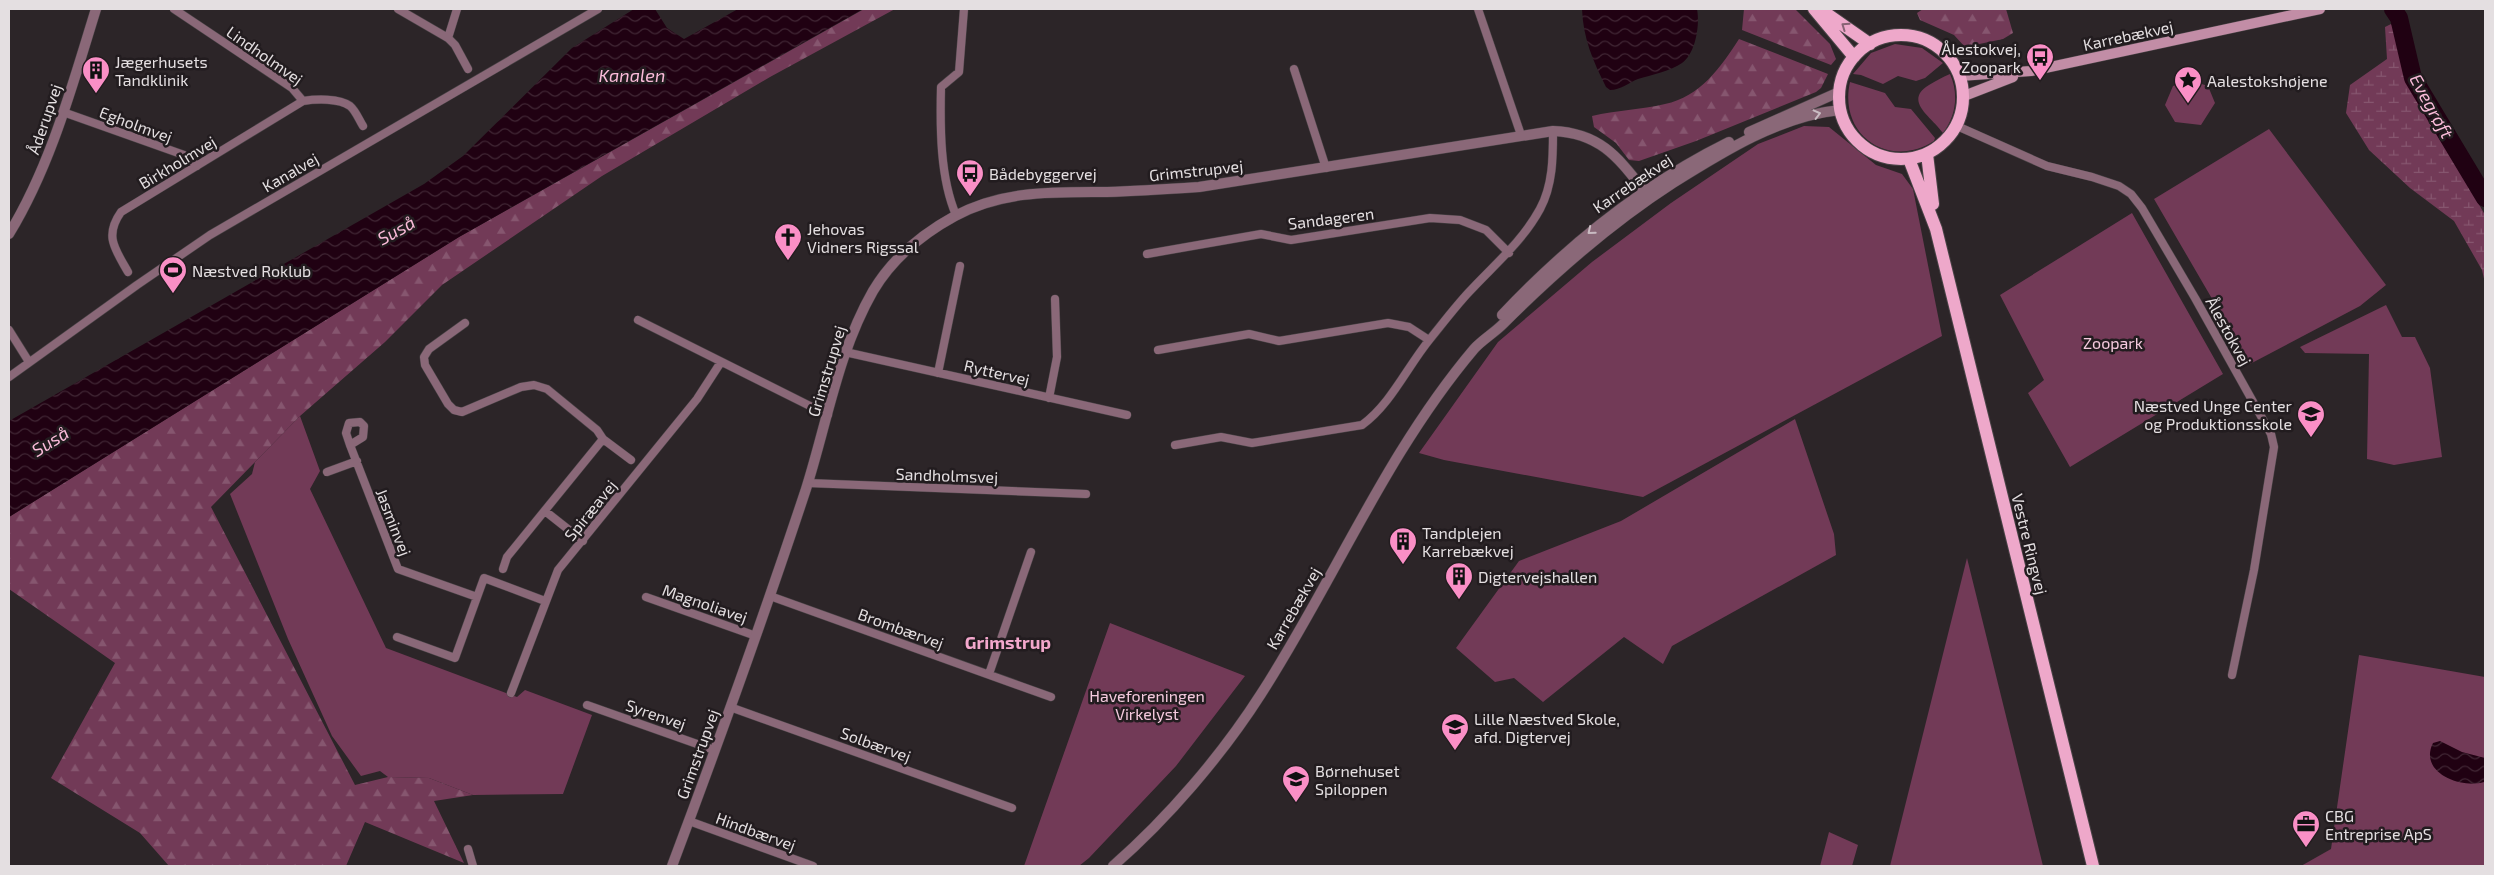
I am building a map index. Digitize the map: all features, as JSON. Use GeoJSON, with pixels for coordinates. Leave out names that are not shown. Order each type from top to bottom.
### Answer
{"type":"FeatureCollection","features":[{"type":"Feature","properties":{"kind":"main road"},"geometry":{"type":"LineString","coordinates":[[1814,9],[1854,57]]}},
{"type":"Feature","properties":{"kind":"main road"},"geometry":{"type":"LineString","coordinates":[[1820,9],[1870,44]]}},
{"type":"Feature","properties":{"kind":"main road","name":"Karrebækvej"},"geometry":{"type":"LineString","coordinates":[[1960,76],[2031,71],[2320,9]]}},
{"type":"Feature","properties":{"kind":"main road"},"geometry":{"type":"LineString","coordinates":[[1896,35],[1922,39],[1945,53],[1960,76],[1964,96],[1957,126],[1944,142],[1927,154],[1908,159],[1895,159],[1870,151],[1851,134],[1840,110],[1839,92],[1846,68],[1854,57],[1870,44],[1896,35]]}},
{"type":"Feature","properties":{"kind":"main road","name":"Karrebækvej"},"geometry":{"type":"LineString","coordinates":[[1964,96],[2031,71]]}},
{"type":"Feature","properties":{"kind":"main road","name":"Vestre Ringvej"},"geometry":{"type":"LineString","coordinates":[[1927,154],[1936,229],[2093,866]]}},
{"type":"Feature","properties":{"kind":"main road","name":"Vestre Ringvej"},"geometry":{"type":"LineString","coordinates":[[1908,159],[1936,229]]}},
{"type":"Feature","properties":{"kind":"street","name":"Åderupvej"},"geometry":{"type":"LineString","coordinates":[[9,234],[34,190],[52,145],[96,9]]}},
{"type":"Feature","properties":{"kind":"street","name":"Lindholmvej"},"geometry":{"type":"LineString","coordinates":[[174,9],[292,88],[303,101],[315,99],[344,103],[352,107],[363,126]]}},
{"type":"Feature","properties":{"kind":"street"},"geometry":{"type":"LineString","coordinates":[[398,9],[448,38],[455,45],[468,68]]}},
{"type":"Feature","properties":{"kind":"street"},"geometry":{"type":"LineString","coordinates":[[448,38],[457,9]]}},
{"type":"Feature","properties":{"kind":"street","name":"Kanalvej"},"geometry":{"type":"LineString","coordinates":[[9,377],[210,235],[598,9]]}},
{"type":"Feature","properties":{"kind":"street"},"geometry":{"type":"LineString","coordinates":[[956,215],[945,168],[940,121],[941,87],[959,72],[964,9]]}},
{"type":"Feature","properties":{"kind":"street"},"geometry":{"type":"LineString","coordinates":[[1478,9],[1521,136]]}},
{"type":"Feature","properties":{"kind":"street"},"geometry":{"type":"LineString","coordinates":[[1294,69],[1326,168]]}},
{"type":"Feature","properties":{"kind":"street","name":"Karrebækvej"},"geometry":{"type":"LineString","coordinates":[[1113,866],[1166,813],[1221,750],[1261,694],[1400,454],[1437,398],[1490,328],[1528,288],[1588,232],[1718,147],[1839,92]]}},
{"type":"Feature","properties":{"kind":"street","name":"Birkholmvej"},"geometry":{"type":"LineString","coordinates":[[128,272],[113,244],[111,233],[114,222],[121,212],[303,101]]}},
{"type":"Feature","properties":{"kind":"street","name":"Karrebækvej"},"geometry":{"type":"LineString","coordinates":[[1476,347],[1534,293],[1647,194],[1758,135],[1801,118],[1840,110]]}},
{"type":"Feature","properties":{"kind":"street","name":"Egholmvej"},"geometry":{"type":"LineString","coordinates":[[63,112],[184,156],[198,166]]}},
{"type":"Feature","properties":{"kind":"street","name":"Ålestokvej"},"geometry":{"type":"LineString","coordinates":[[1957,126],[2047,166],[2092,177],[2119,186],[2131,194],[2142,208],[2195,298],[2271,434],[2274,447],[2254,570],[2232,675]]}},
{"type":"Feature","properties":{"kind":"street"},"geometry":{"type":"LineString","coordinates":[[1175,445],[1221,437],[1252,443],[1362,424],[1375,415],[1429,340],[1469,292],[1509,253],[1528,229],[1541,207],[1550,182],[1553,131]]}},
{"type":"Feature","properties":{"kind":"street","name":"Grimstrupvej"},"geometry":{"type":"LineString","coordinates":[[672,866],[770,596],[808,483],[845,352],[857,321],[874,289],[893,264],[928,232],[956,215],[988,202],[1016,195],[1044,192],[1200,187],[1553,131],[1573,132],[1591,138],[1619,159],[1647,194]]}},
{"type":"Feature","properties":{"kind":"street","name":"Sandageren"},"geometry":{"type":"LineString","coordinates":[[1147,254],[1261,234],[1291,240],[1430,218],[1460,220],[1486,230],[1509,253]]}},
{"type":"Feature","properties":{"kind":"street"},"geometry":{"type":"LineString","coordinates":[[938,373],[960,266]]}},
{"type":"Feature","properties":{"kind":"street","name":"Ryttervej"},"geometry":{"type":"LineString","coordinates":[[1049,398],[1057,357],[1055,299]]}},
{"type":"Feature","properties":{"kind":"street"},"geometry":{"type":"LineString","coordinates":[[638,320],[828,415]]}},
{"type":"Feature","properties":{"kind":"street"},"geometry":{"type":"LineString","coordinates":[[465,323],[429,349],[424,357],[425,365],[448,404],[462,412],[521,387],[534,385],[547,389],[597,430],[603,439],[631,460]]}},
{"type":"Feature","properties":{"kind":"street"},"geometry":{"type":"LineString","coordinates":[[1158,350],[1249,334],[1280,341],[1388,323],[1409,327],[1429,340]]}},
{"type":"Feature","properties":{"kind":"street"},"geometry":{"type":"LineString","coordinates":[[9,330],[29,362]]}},
{"type":"Feature","properties":{"kind":"street","name":"Ryttervej"},"geometry":{"type":"LineString","coordinates":[[845,352],[1127,416]]}},
{"type":"Feature","properties":{"kind":"street","name":"Spiræavej"},"geometry":{"type":"LineString","coordinates":[[511,693],[558,570],[697,399],[721,362]]}},
{"type":"Feature","properties":{"kind":"street"},"geometry":{"type":"LineString","coordinates":[[503,569],[507,557],[603,439]]}},
{"type":"Feature","properties":{"kind":"street","name":"Jasminvej"},"geometry":{"type":"LineString","coordinates":[[350,445],[398,569],[477,597]]}},
{"type":"Feature","properties":{"kind":"street"},"geometry":{"type":"LineString","coordinates":[[327,472],[356,461]]}},
{"type":"Feature","properties":{"kind":"street","name":"Sandholmsvej"},"geometry":{"type":"LineString","coordinates":[[808,483],[1086,494]]}},
{"type":"Feature","properties":{"kind":"street"},"geometry":{"type":"LineString","coordinates":[[545,511],[583,541]]}},
{"type":"Feature","properties":{"kind":"street"},"geometry":{"type":"LineString","coordinates":[[988,674],[1031,552]]}},
{"type":"Feature","properties":{"kind":"street"},"geometry":{"type":"LineString","coordinates":[[397,637],[454,658],[484,578],[545,601]]}},
{"type":"Feature","properties":{"kind":"street","name":"Brombærvej"},"geometry":{"type":"LineString","coordinates":[[770,596],[1051,697]]}},
{"type":"Feature","properties":{"kind":"street","name":"Magnoliavej"},"geometry":{"type":"LineString","coordinates":[[646,597],[756,636]]}},
{"type":"Feature","properties":{"kind":"street","name":"Syrenvej"},"geometry":{"type":"LineString","coordinates":[[587,705],[714,750]]}},
{"type":"Feature","properties":{"kind":"street","name":"Solbærvej"},"geometry":{"type":"LineString","coordinates":[[730,707],[1012,808]]}},
{"type":"Feature","properties":{"kind":"street","name":"Hindbærvej"},"geometry":{"type":"LineString","coordinates":[[689,822],[813,866]]}},
{"type":"Feature","properties":{"kind":"street"},"geometry":{"type":"LineString","coordinates":[[468,849],[473,866]]}},
{"type":"Feature","properties":{"kind":"green space"},"geometry":{"type":"Polygon","coordinates":[[[864,9],[895,9],[770,77],[602,176],[442,285],[385,342],[300,416],[211,507],[355,785],[388,777],[429,778],[473,795],[434,801],[464,863],[365,822],[346,866],[169,866],[140,833],[51,778],[115,663],[9,589],[9,517],[459,237],[864,9]]]}},
{"type":"Feature","properties":{"kind":"green space"},"geometry":{"type":"Polygon","coordinates":[[[1744,9],[1795,9],[1830,44],[1836,59],[1831,65],[1742,30],[1744,9]]]}},
{"type":"Feature","properties":{"kind":"green space"},"geometry":{"type":"Polygon","coordinates":[[[1923,9],[2006,9],[2013,33],[2003,39],[1965,47],[1954,35],[1920,20],[1917,13],[1923,9]]]}},
{"type":"Feature","properties":{"kind":"green space"},"geometry":{"type":"Polygon","coordinates":[[[2391,24],[2395,30],[2410,83],[2485,215],[2485,283],[2482,270],[2454,221],[2410,188],[2369,150],[2346,113],[2350,85],[2387,59],[2385,27],[2391,24]]]}},
{"type":"Feature","properties":{"kind":"green space"},"geometry":{"type":"Polygon","coordinates":[[[1739,39],[1828,74],[1821,88],[1816,92],[1696,141],[1639,161],[1629,160],[1616,143],[1594,127],[1592,116],[1656,106],[1689,95],[1717,70],[1739,39]]]}},
{"type":"Feature","properties":{"kind":"green space"},"geometry":{"type":"Polygon","coordinates":[[[1895,44],[1922,48],[1943,63],[1925,78],[1916,81],[1898,76],[1883,84],[1861,75],[1853,74],[1871,53],[1895,44]]]}},
{"type":"Feature","properties":{"kind":"green space"},"geometry":{"type":"Polygon","coordinates":[[[1950,74],[1955,89],[1955,105],[1951,119],[1943,133],[1922,109],[1919,97],[1922,91],[1929,85],[1950,74]]]}},
{"type":"Feature","properties":{"kind":"green space"},"geometry":{"type":"Polygon","coordinates":[[[2189,80],[2208,86],[2215,103],[2201,125],[2175,122],[2165,105],[2173,86],[2189,80]]]}},
{"type":"Feature","properties":{"kind":"green space"},"geometry":{"type":"Polygon","coordinates":[[[1850,82],[1885,93],[1895,107],[1911,109],[1935,138],[1934,141],[1917,149],[1900,151],[1884,149],[1871,142],[1859,132],[1852,118],[1848,101],[1850,82]]]}},
{"type":"Feature","properties":{"kind":"green space"},"geometry":{"type":"Polygon","coordinates":[[[1804,126],[1829,127],[1876,165],[1902,174],[1913,189],[1942,336],[1643,497],[1444,460],[1419,453],[1498,342],[1592,262],[1671,203],[1758,144],[1804,126]]]}},
{"type":"Feature","properties":{"kind":"green space"},"geometry":{"type":"Polygon","coordinates":[[[2269,129],[2386,285],[2360,306],[2250,364],[2154,199],[2269,129]]]}},
{"type":"Feature","properties":{"kind":"green space","name":"Zoopark"},"geometry":{"type":"Polygon","coordinates":[[[2132,213],[2223,374],[2070,467],[2028,393],[2044,380],[2000,295],[2132,213]]]}},
{"type":"Feature","properties":{"kind":"green space"},"geometry":{"type":"Polygon","coordinates":[[[2386,305],[2402,337],[2415,337],[2430,368],[2442,457],[2394,465],[2367,459],[2369,354],[2305,353],[2300,347],[2386,305]]]}},
{"type":"Feature","properties":{"kind":"green space"},"geometry":{"type":"Polygon","coordinates":[[[300,416],[320,471],[310,489],[386,648],[517,697],[525,690],[592,715],[563,794],[473,795],[429,778],[388,777],[380,771],[361,776],[332,736],[288,639],[230,494],[252,474],[255,462],[300,416]]]}},
{"type":"Feature","properties":{"kind":"green space"},"geometry":{"type":"Polygon","coordinates":[[[1795,419],[1834,534],[1836,555],[1672,646],[1663,664],[1624,637],[1543,702],[1514,678],[1495,682],[1456,648],[1519,561],[1621,521],[1795,419]]]}},
{"type":"Feature","properties":{"kind":"green space"},"geometry":{"type":"Polygon","coordinates":[[[1967,558],[2043,866],[1890,866],[1967,558]]]}},
{"type":"Feature","properties":{"kind":"green space","name":"Haveforeningen Virkelyst"},"geometry":{"type":"Polygon","coordinates":[[[1110,623],[1245,676],[1176,766],[1089,858],[1079,866],[1024,866],[1110,623]]]}},
{"type":"Feature","properties":{"kind":"green space"},"geometry":{"type":"Polygon","coordinates":[[[2359,655],[2485,677],[2485,866],[2301,866],[2331,849],[2359,655]]]}},
{"type":"Feature","properties":{"kind":"green space"},"geometry":{"type":"Polygon","coordinates":[[[1829,832],[1858,845],[1852,866],[1820,866],[1829,832]]]}},
{"type":"Feature","properties":{"kind":"water","name":"Kanalen"},"geometry":{"type":"Polygon","coordinates":[[[634,9],[655,9],[667,28],[684,39],[738,9],[863,9],[459,237],[9,517],[9,421],[424,184],[463,156],[572,48],[634,9]]]}},
{"type":"Feature","properties":{"kind":"water"},"geometry":{"type":"Polygon","coordinates":[[[1582,9],[1697,9],[1698,22],[1694,45],[1687,58],[1677,66],[1667,71],[1638,79],[1618,89],[1610,90],[1606,87],[1590,49],[1584,30],[1582,9]]]}},
{"type":"Feature","properties":{"kind":"water"},"geometry":{"type":"Polygon","coordinates":[[[2440,741],[2462,752],[2485,758],[2484,782],[2475,784],[2454,781],[2437,770],[2432,763],[2430,754],[2433,743],[2440,741]]]}},
{"type":"Feature","properties":{"kind":"waterway","name":"Evegrøft"},"geometry":{"type":"LineString","coordinates":[[2393,9],[2399,18],[2413,78],[2485,198]]}},
{"type":"Feature","properties":{"kind":"place","name":"Ålestokvej, Zoopark"},"geometry":{"type":"Point","coordinates":[2040,81]}},
{"type":"Feature","properties":{"kind":"place","name":"Jægerhusets Tandklinik"},"geometry":{"type":"Point","coordinates":[96,94]}},
{"type":"Feature","properties":{"kind":"place","name":"Aalestokshøjene"},"geometry":{"type":"Point","coordinates":[2188,104]}},
{"type":"Feature","properties":{"kind":"place","name":"Bådebyggervej"},"geometry":{"type":"Point","coordinates":[970,197]}},
{"type":"Feature","properties":{"kind":"place","name":"Jehovas Vidners Rigssal"},"geometry":{"type":"Point","coordinates":[788,261]}},
{"type":"Feature","properties":{"kind":"place","name":"Næstved Roklub"},"geometry":{"type":"Point","coordinates":[173,294]}},
{"type":"Feature","properties":{"kind":"place","name":"Næstved Unge Center og Produktionsskole"},"geometry":{"type":"Point","coordinates":[2311,438]}},
{"type":"Feature","properties":{"kind":"place","name":"Tandplejen Karrebækvej"},"geometry":{"type":"Point","coordinates":[1403,565]}},
{"type":"Feature","properties":{"kind":"place","name":"Digtervejshallen"},"geometry":{"type":"Point","coordinates":[1459,600]}},
{"type":"Feature","properties":{"kind":"place","name":"Lille Næstved Skole, afd. Digtervej"},"geometry":{"type":"Point","coordinates":[1455,751]}},
{"type":"Feature","properties":{"kind":"place","name":"Børnehuset Spiloppen"},"geometry":{"type":"Point","coordinates":[1296,803]}},
{"type":"Feature","properties":{"kind":"place","name":"CBG Entreprise ApS"},"geometry":{"type":"Point","coordinates":[2306,848]}},
{"type":"Feature","properties":{"kind":"district","name":"Grimstrup"},"geometry":{"type":"Point","coordinates":[1008,642]}},
{"type":"Feature","properties":{"kind":"water label","name":"Suså"},"geometry":{"type":"Point","coordinates":[396,230]}},
{"type":"Feature","properties":{"kind":"water label","name":"Suså"},"geometry":{"type":"Point","coordinates":[50,441]}}]}
